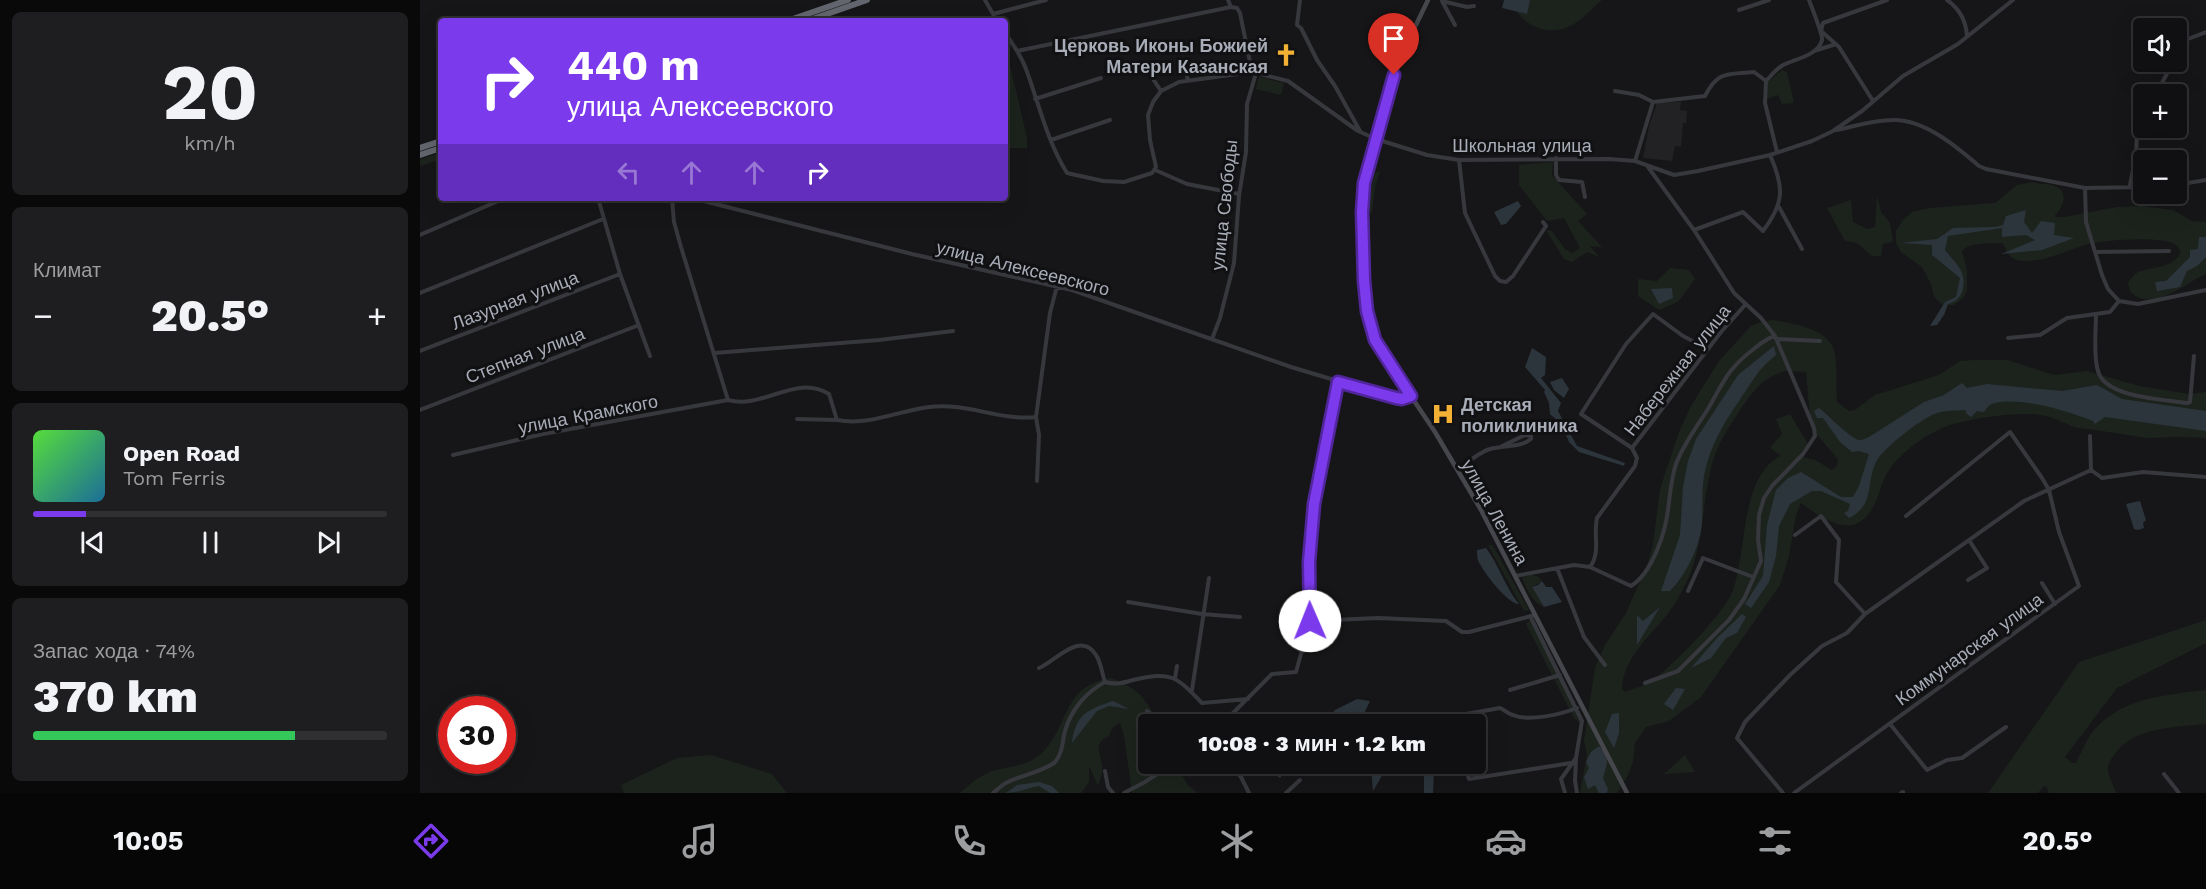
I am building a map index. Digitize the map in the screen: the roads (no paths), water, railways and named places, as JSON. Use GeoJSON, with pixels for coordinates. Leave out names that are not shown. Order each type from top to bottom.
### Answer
{"type":"FeatureCollection","features":[{"type":"Feature","properties":{"kind":"highway"},"geometry":{"type":"LineString","coordinates":[[797,18],[848,0]]}},
{"type":"Feature","properties":{"kind":"highway"},"geometry":{"type":"LineString","coordinates":[[816,18],[867,0]]}},
{"type":"Feature","properties":{"kind":"highway"},"geometry":{"type":"LineString","coordinates":[[420,148],[438,142]]}},
{"type":"Feature","properties":{"kind":"highway"},"geometry":{"type":"LineString","coordinates":[[420,155],[438,149]]}},
{"type":"Feature","properties":{"kind":"main road","name":"улица Ленина"},"geometry":{"type":"LineString","coordinates":[[1428,0],[1400,58],[1364,183],[1362,212],[1367,311],[1371,329],[1380,350],[1458,470],[1627,793]]}},
{"type":"Feature","properties":{"kind":"street"},"geometry":{"type":"LineString","coordinates":[[985,0],[995,18]]}},
{"type":"Feature","properties":{"kind":"street"},"geometry":{"type":"LineString","coordinates":[[993,14],[1046,0]]}},
{"type":"Feature","properties":{"kind":"street","name":"улица Свободы"},"geometry":{"type":"LineString","coordinates":[[1212,339],[1220,318],[1234,263],[1239,194],[1246,152],[1247,104],[1254,73],[1240,13],[1237,8],[1231,7],[1228,0]]}},
{"type":"Feature","properties":{"kind":"street"},"geometry":{"type":"LineString","coordinates":[[1300,0],[1297,25],[1301,28],[1317,60],[1335,86],[1360,132]]}},
{"type":"Feature","properties":{"kind":"street"},"geometry":{"type":"LineString","coordinates":[[1442,0],[1467,7],[1474,6]]}},
{"type":"Feature","properties":{"kind":"street"},"geometry":{"type":"LineString","coordinates":[[1442,0],[1455,26]]}},
{"type":"Feature","properties":{"kind":"street"},"geometry":{"type":"LineString","coordinates":[[1739,10],[1769,0]]}},
{"type":"Feature","properties":{"kind":"street"},"geometry":{"type":"LineString","coordinates":[[1809,0],[1821,31],[1836,44],[1849,61],[1873,102]]}},
{"type":"Feature","properties":{"kind":"street"},"geometry":{"type":"LineString","coordinates":[[1817,50],[1822,40],[1823,23],[1887,0]]}},
{"type":"Feature","properties":{"kind":"street"},"geometry":{"type":"LineString","coordinates":[[1947,0],[1959,9],[1967,36]]}},
{"type":"Feature","properties":{"kind":"street","name":"Школьная улица"},"geometry":{"type":"LineString","coordinates":[[1376,140],[1427,155],[1459,160],[1556,158],[1635,161],[1674,175],[1770,155],[1812,141],[1833,131],[1873,102],[1903,76],[1943,53],[2013,0]]}},
{"type":"Feature","properties":{"kind":"street"},"geometry":{"type":"LineString","coordinates":[[1017,51],[1231,7]]}},
{"type":"Feature","properties":{"kind":"street"},"geometry":{"type":"LineString","coordinates":[[2187,40],[2206,32]]}},
{"type":"Feature","properties":{"kind":"street"},"geometry":{"type":"LineString","coordinates":[[1008,38],[1025,68],[1051,140],[1067,173],[1102,181],[1124,182],[1152,173],[1156,167],[1150,140],[1148,115],[1153,102],[1161,91],[1188,80],[1254,73],[1288,81],[1360,132],[1376,140]]}},
{"type":"Feature","properties":{"kind":"street"},"geometry":{"type":"LineString","coordinates":[[1777,152],[1765,103],[1766,81],[1783,65],[1836,44]]}},
{"type":"Feature","properties":{"kind":"street"},"geometry":{"type":"LineString","coordinates":[[1185,70],[1188,80]]}},
{"type":"Feature","properties":{"kind":"street"},"geometry":{"type":"LineString","coordinates":[[1615,91],[1639,95],[1653,102],[1705,96],[1711,84],[1719,76],[1754,72],[1766,81]]}},
{"type":"Feature","properties":{"kind":"street"},"geometry":{"type":"LineString","coordinates":[[1035,99],[1101,78]]}},
{"type":"Feature","properties":{"kind":"street"},"geometry":{"type":"LineString","coordinates":[[1153,79],[1161,91]]}},
{"type":"Feature","properties":{"kind":"street"},"geometry":{"type":"LineString","coordinates":[[1635,161],[1653,102]]}},
{"type":"Feature","properties":{"kind":"street"},"geometry":{"type":"LineString","coordinates":[[1051,140],[1110,120]]}},
{"type":"Feature","properties":{"kind":"street","name":"Школьная улица"},"geometry":{"type":"LineString","coordinates":[[1833,131],[1878,122],[1902,120],[1936,134],[1986,169],[2085,188],[2133,185]]}},
{"type":"Feature","properties":{"kind":"street"},"geometry":{"type":"LineString","coordinates":[[2130,185],[2137,138]]}},
{"type":"Feature","properties":{"kind":"street"},"geometry":{"type":"LineString","coordinates":[[1694,230],[1743,212],[1763,231],[1779,206],[1780,190],[1776,168],[1770,155]]}},
{"type":"Feature","properties":{"kind":"street"},"geometry":{"type":"LineString","coordinates":[[1556,158],[1556,174],[1559,180],[1582,182],[1585,197]]}},
{"type":"Feature","properties":{"kind":"street"},"geometry":{"type":"LineString","coordinates":[[1459,160],[1465,213],[1495,276],[1500,281],[1506,282],[1513,276],[1546,226],[1543,222]]}},
{"type":"Feature","properties":{"kind":"street"},"geometry":{"type":"LineString","coordinates":[[1645,683],[1678,671],[1729,620],[1744,599],[1761,561],[1758,540],[1759,515],[1764,498],[1772,486],[1803,454],[1815,436],[1810,418],[1775,337],[1761,318],[1734,293],[1694,230],[1648,166]]}},
{"type":"Feature","properties":{"kind":"street"},"geometry":{"type":"LineString","coordinates":[[1155,170],[1187,184],[1239,194]]}},
{"type":"Feature","properties":{"kind":"street"},"geometry":{"type":"LineString","coordinates":[[2187,183],[2206,180]]}},
{"type":"Feature","properties":{"kind":"street"},"geometry":{"type":"LineString","coordinates":[[2085,188],[2086,222],[2108,289],[2119,301],[2138,304],[2206,290]]}},
{"type":"Feature","properties":{"kind":"street"},"geometry":{"type":"LineString","coordinates":[[420,235],[498,201]]}},
{"type":"Feature","properties":{"kind":"street"},"geometry":{"type":"LineString","coordinates":[[599,201],[620,274],[650,356]]}},
{"type":"Feature","properties":{"kind":"street"},"geometry":{"type":"LineString","coordinates":[[672,201],[681,247],[728,400]]}},
{"type":"Feature","properties":{"kind":"street","name":"улица Алексеевского"},"geometry":{"type":"LineString","coordinates":[[704,201],[935,260],[1057,286],[1291,368],[1396,398],[1411,396]]}},
{"type":"Feature","properties":{"kind":"street"},"geometry":{"type":"LineString","coordinates":[[1779,206],[1802,249]]}},
{"type":"Feature","properties":{"kind":"street"},"geometry":{"type":"LineString","coordinates":[[420,293],[603,219]]}},
{"type":"Feature","properties":{"kind":"street"},"geometry":{"type":"LineString","coordinates":[[2097,252],[2169,251]]}},
{"type":"Feature","properties":{"kind":"street","name":"Лазурная улица"},"geometry":{"type":"LineString","coordinates":[[420,351],[620,274]]}},
{"type":"Feature","properties":{"kind":"street"},"geometry":{"type":"LineString","coordinates":[[1037,481],[1039,435],[1036,417],[1050,313],[1057,286]]}},
{"type":"Feature","properties":{"kind":"street"},"geometry":{"type":"LineString","coordinates":[[2008,338],[2040,335],[2067,318],[2110,312],[2119,301]]}},
{"type":"Feature","properties":{"kind":"street","name":"Набережная улица"},"geometry":{"type":"LineString","coordinates":[[1708,349],[1683,336],[1653,314],[1626,344],[1581,414],[1632,448],[1745,305]]}},
{"type":"Feature","properties":{"kind":"street"},"geometry":{"type":"LineString","coordinates":[[2096,314],[2097,370],[2107,386],[2118,391],[2190,402],[2194,356]]}},
{"type":"Feature","properties":{"kind":"street","name":"Степная улица"},"geometry":{"type":"LineString","coordinates":[[420,410],[639,325]]}},
{"type":"Feature","properties":{"kind":"street"},"geometry":{"type":"LineString","coordinates":[[715,353],[879,340],[953,331]]}},
{"type":"Feature","properties":{"kind":"street"},"geometry":{"type":"LineString","coordinates":[[1515,576],[1574,565],[1590,567],[1631,586],[1639,581],[1650,566],[1660,539],[1676,464],[1733,366],[1758,345],[1775,337],[1820,341]]}},
{"type":"Feature","properties":{"kind":"street"},"geometry":{"type":"LineString","coordinates":[[1232,714],[1272,674],[1296,672],[1310,621],[1309,562],[1314,504],[1338,382]]}},
{"type":"Feature","properties":{"kind":"street","name":"улица Крамского"},"geometry":{"type":"LineString","coordinates":[[453,455],[543,434],[728,400],[743,403],[768,398],[794,388],[829,394],[837,420]]}},
{"type":"Feature","properties":{"kind":"street"},"geometry":{"type":"LineString","coordinates":[[797,419],[853,422],[875,420],[928,407],[968,408],[1024,418],[1036,417]]}},
{"type":"Feature","properties":{"kind":"street","name":"Коммунарская улица"},"geometry":{"type":"LineString","coordinates":[[1794,793],[2079,586],[2059,532],[2049,490],[2010,432],[1906,516]]}},
{"type":"Feature","properties":{"kind":"street"},"geometry":{"type":"LineString","coordinates":[[1458,470],[1487,450],[1523,444],[1531,440],[1531,436],[1525,435],[1502,446]]}},
{"type":"Feature","properties":{"kind":"street"},"geometry":{"type":"LineString","coordinates":[[2090,436],[2091,470]]}},
{"type":"Feature","properties":{"kind":"street"},"geometry":{"type":"LineString","coordinates":[[1590,567],[1597,552],[1594,528],[1597,519],[1635,466],[1637,458],[1632,448]]}},
{"type":"Feature","properties":{"kind":"street"},"geometry":{"type":"LineString","coordinates":[[1784,793],[1737,738],[1745,722],[1790,675],[1822,646],[1847,633],[1865,614],[2024,501],[2091,470]]}},
{"type":"Feature","properties":{"kind":"street"},"geometry":{"type":"LineString","coordinates":[[2091,470],[2102,478],[2143,472],[2206,477]]}},
{"type":"Feature","properties":{"kind":"street"},"geometry":{"type":"LineString","coordinates":[[1795,535],[1821,516],[1839,540],[1836,582],[1865,614]]}},
{"type":"Feature","properties":{"kind":"street"},"geometry":{"type":"LineString","coordinates":[[1968,580],[1987,568],[1969,540]]}},
{"type":"Feature","properties":{"kind":"street"},"geometry":{"type":"LineString","coordinates":[[1688,591],[1703,558],[1753,577]]}},
{"type":"Feature","properties":{"kind":"street"},"geometry":{"type":"LineString","coordinates":[[1557,568],[1584,637],[1605,665]]}},
{"type":"Feature","properties":{"kind":"street"},"geometry":{"type":"LineString","coordinates":[[1192,691],[1209,578]]}},
{"type":"Feature","properties":{"kind":"street"},"geometry":{"type":"LineString","coordinates":[[2042,583],[2055,604]]}},
{"type":"Feature","properties":{"kind":"street"},"geometry":{"type":"LineString","coordinates":[[1128,602],[1240,618]]}},
{"type":"Feature","properties":{"kind":"street"},"geometry":{"type":"LineString","coordinates":[[1310,621],[1325,618],[1446,621],[1462,632],[1469,632],[1533,615],[1583,725],[1576,758],[1577,793]]}},
{"type":"Feature","properties":{"kind":"street"},"geometry":{"type":"LineString","coordinates":[[1039,668],[1074,646],[1089,648],[1096,655],[1105,682]]}},
{"type":"Feature","properties":{"kind":"street"},"geometry":{"type":"LineString","coordinates":[[1176,678],[1177,666]]}},
{"type":"Feature","properties":{"kind":"street"},"geometry":{"type":"LineString","coordinates":[[1510,690],[1560,675]]}},
{"type":"Feature","properties":{"kind":"street"},"geometry":{"type":"LineString","coordinates":[[993,793],[1008,782],[1045,768],[1054,762],[1061,751],[1065,728],[1084,695],[1105,682],[1113,684],[1150,676],[1176,678],[1202,703],[1248,699]]}},
{"type":"Feature","properties":{"kind":"street"},"geometry":{"type":"LineString","coordinates":[[1466,714],[1500,708],[1512,715],[1522,717],[1553,714],[1577,708]]}},
{"type":"Feature","properties":{"kind":"street"},"geometry":{"type":"LineString","coordinates":[[1147,711],[1150,714]]}},
{"type":"Feature","properties":{"kind":"street"},"geometry":{"type":"LineString","coordinates":[[1890,724],[1927,770],[1947,760],[1962,758],[2006,728]]}},
{"type":"Feature","properties":{"kind":"street"},"geometry":{"type":"LineString","coordinates":[[1565,793],[1561,778],[1576,758]]}},
{"type":"Feature","properties":{"kind":"street"},"geometry":{"type":"LineString","coordinates":[[1467,774],[1469,779],[1571,763]]}},
{"type":"Feature","properties":{"kind":"street"},"geometry":{"type":"LineString","coordinates":[[1105,771],[1108,788],[1113,793]]}},
{"type":"Feature","properties":{"kind":"street"},"geometry":{"type":"LineString","coordinates":[[1124,793],[1158,774]]}},
{"type":"Feature","properties":{"kind":"street"},"geometry":{"type":"LineString","coordinates":[[1238,774],[1249,793]]}},
{"type":"Feature","properties":{"kind":"street"},"geometry":{"type":"LineString","coordinates":[[2164,774],[2179,793]]}},
{"type":"Feature","properties":{"kind":"street"},"geometry":{"type":"LineString","coordinates":[[1286,793],[1300,780]]}},
{"type":"Feature","properties":{"kind":"place","name":"Церковь Иконы Божией Матери Казанская"},"geometry":{"type":"Point","coordinates":[1286,55]}},
{"type":"Feature","properties":{"kind":"place","name":"Детская поликлиника"},"geometry":{"type":"Point","coordinates":[1443,414]}}]}
